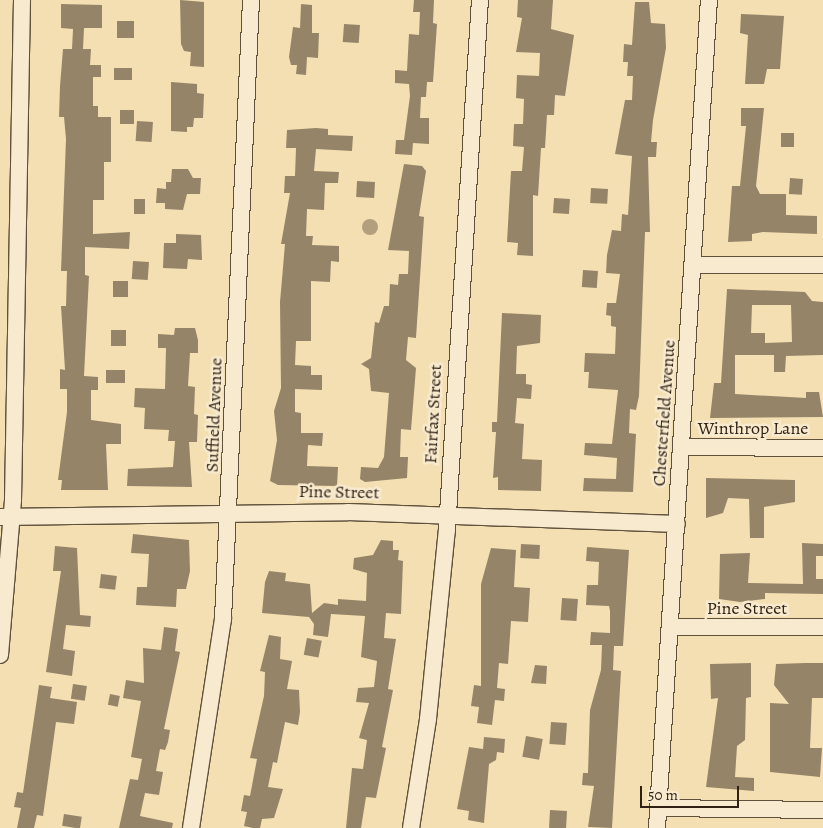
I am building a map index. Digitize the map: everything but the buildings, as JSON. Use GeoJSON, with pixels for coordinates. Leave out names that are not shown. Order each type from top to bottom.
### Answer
{"type":"FeatureCollection","features":[{"type":"Feature","properties":{"kind":"street"},"geometry":{"type":"LineString","coordinates":[[0,655],[22,0]]}},
{"type":"Feature","properties":{"kind":"street","name":"Suffield Avenue"},"geometry":{"type":"LineString","coordinates":[[191,828],[214,702],[231,511],[251,0]]}},
{"type":"Feature","properties":{"kind":"street","name":"Fairfax Street"},"geometry":{"type":"LineString","coordinates":[[411,828],[428,718],[448,514],[480,0]]}},
{"type":"Feature","properties":{"kind":"street","name":"Chesterfield Avenue"},"geometry":{"type":"LineString","coordinates":[[657,828],[672,626],[709,0]]}},
{"type":"Feature","properties":{"kind":"street"},"geometry":{"type":"LineString","coordinates":[[694,264],[823,265]]}},
{"type":"Feature","properties":{"kind":"street","name":"Winthrop Lane"},"geometry":{"type":"LineString","coordinates":[[682,447],[823,448]]}},
{"type":"Feature","properties":{"kind":"street","name":"Pine Street"},"geometry":{"type":"LineString","coordinates":[[6,516],[231,511],[448,514],[677,524]]}},
{"type":"Feature","properties":{"kind":"street","name":"Pine Street"},"geometry":{"type":"LineString","coordinates":[[672,626],[823,628]]}},
{"type":"Feature","properties":{"kind":"street"},"geometry":{"type":"LineString","coordinates":[[658,808],[823,810]]}},
{"type":"Feature","properties":{"kind":"shaded area"},"geometry":{"type":"Polygon","coordinates":[[[370,219],[376,221],[378,227],[376,233],[370,235],[364,233],[362,227],[364,221],[370,219]]]}}]}
